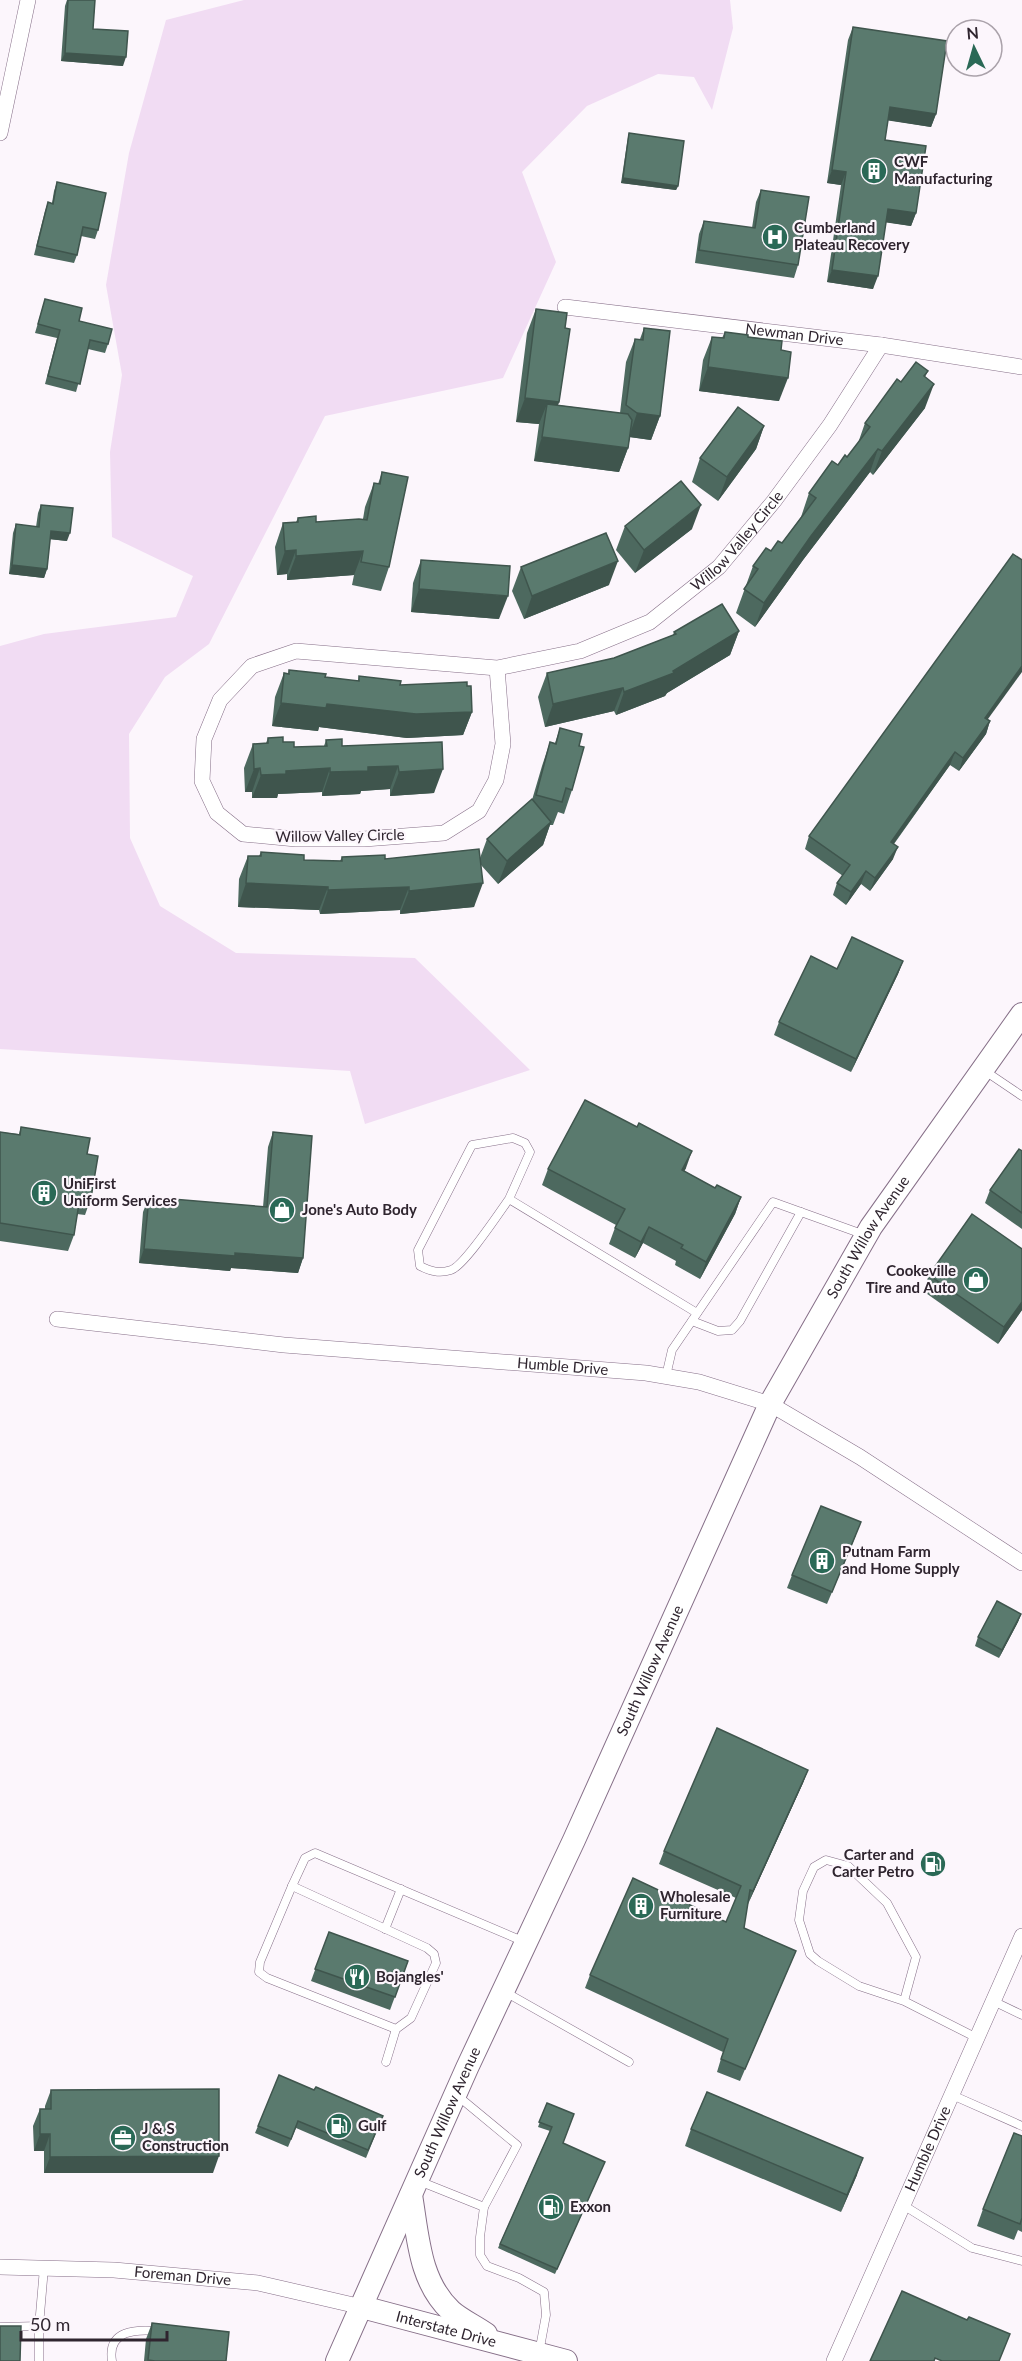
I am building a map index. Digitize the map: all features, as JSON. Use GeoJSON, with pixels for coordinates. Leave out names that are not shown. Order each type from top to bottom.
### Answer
{"type":"FeatureCollection","features":[{"type":"Feature","properties":{"kind":"main road","name":"South Willow Avenue"},"geometry":{"type":"LineString","coordinates":[[337,2361],[770,1404],[866,1235],[1022,1014]]}},
{"type":"Feature","properties":{"kind":"main road"},"geometry":{"type":"LineString","coordinates":[[414,2188],[421,2254],[430,2283],[452,2312],[502,2344]]}},
{"type":"Feature","properties":{"kind":"main road","name":"Interstate Drive"},"geometry":{"type":"LineString","coordinates":[[362,2307],[566,2361]]}},
{"type":"Feature","properties":{"kind":"street"},"geometry":{"type":"LineString","coordinates":[[0,133],[28,0]]}},
{"type":"Feature","properties":{"kind":"street","name":"Newman Drive"},"geometry":{"type":"LineString","coordinates":[[565,307],[881,345],[1022,367]]}},
{"type":"Feature","properties":{"kind":"street","name":"Willow Valley Circle"},"geometry":{"type":"LineString","coordinates":[[497,668],[503,744],[496,780],[479,811],[444,833],[352,839],[296,839],[243,834],[217,813],[202,781],[204,739],[220,700],[252,666],[296,651],[497,668],[580,651],[650,622],[719,567],[774,501],[830,425],[881,345]]}},
{"type":"Feature","properties":{"kind":"street","name":"Humble Drive"},"geometry":{"type":"LineString","coordinates":[[57,1319],[284,1345],[566,1366],[666,1376],[699,1382],[770,1404],[860,1457],[1022,1563]]}},
{"type":"Feature","properties":{"kind":"street","name":"Humble Drive"},"geometry":{"type":"LineString","coordinates":[[834,2361],[1022,1936]]}},
{"type":"Feature","properties":{"kind":"street","name":"Foreman Drive"},"geometry":{"type":"LineString","coordinates":[[0,2267],[114,2270],[258,2283],[362,2307]]}},
{"type":"Feature","properties":{"kind":"lane"},"geometry":{"type":"LineString","coordinates":[[983,1070],[1022,1096]]}},
{"type":"Feature","properties":{"kind":"lane"},"geometry":{"type":"LineString","coordinates":[[513,1138],[525,1143],[530,1152],[510,1198],[469,1253],[452,1270],[432,1272],[420,1266],[418,1250],[471,1145],[513,1138]]}},
{"type":"Feature","properties":{"kind":"lane"},"geometry":{"type":"LineString","coordinates":[[510,1198],[697,1313]]}},
{"type":"Feature","properties":{"kind":"lane"},"geometry":{"type":"LineString","coordinates":[[666,1376],[672,1350],[773,1202],[866,1235]]}},
{"type":"Feature","properties":{"kind":"lane"},"geometry":{"type":"LineString","coordinates":[[692,1321],[718,1331],[732,1330],[740,1321],[801,1212]]}},
{"type":"Feature","properties":{"kind":"lane"},"geometry":{"type":"LineString","coordinates":[[396,2029],[267,1978],[259,1972],[260,1962],[305,1858],[315,1853],[526,1942]]}},
{"type":"Feature","properties":{"kind":"lane"},"geometry":{"type":"LineString","coordinates":[[904,2001],[916,1957],[887,1903],[848,1866],[826,1860],[814,1867],[803,1891],[799,1920],[810,1954],[859,1986],[904,2001],[977,2038]]}},
{"type":"Feature","properties":{"kind":"lane"},"geometry":{"type":"LineString","coordinates":[[292,1886],[427,1948],[434,1954],[436,1963],[411,2018],[396,2029],[386,2062]]}},
{"type":"Feature","properties":{"kind":"lane"},"geometry":{"type":"LineString","coordinates":[[385,1929],[401,1889]]}},
{"type":"Feature","properties":{"kind":"lane"},"geometry":{"type":"LineString","coordinates":[[503,1991],[629,2062]]}},
{"type":"Feature","properties":{"kind":"lane"},"geometry":{"type":"LineString","coordinates":[[993,2001],[1022,2015]]}},
{"type":"Feature","properties":{"kind":"lane"},"geometry":{"type":"LineString","coordinates":[[456,2094],[516,2145],[484,2207],[480,2255],[488,2266],[519,2278],[544,2292],[546,2315],[539,2354]]}},
{"type":"Feature","properties":{"kind":"lane"},"geometry":{"type":"LineString","coordinates":[[951,2095],[1022,2126]]}},
{"type":"Feature","properties":{"kind":"lane"},"geometry":{"type":"LineString","coordinates":[[414,2188],[484,2207]]}},
{"type":"Feature","properties":{"kind":"lane"},"geometry":{"type":"LineString","coordinates":[[903,2205],[972,2248],[1022,2261]]}},
{"type":"Feature","properties":{"kind":"lane"},"geometry":{"type":"LineString","coordinates":[[39,2361],[39,2326],[44,2268]]}},
{"type":"Feature","properties":{"kind":"lane"},"geometry":{"type":"LineString","coordinates":[[0,2327],[39,2326]]}},
{"type":"Feature","properties":{"kind":"lane"},"geometry":{"type":"LineString","coordinates":[[112,2361],[114,2343],[124,2333],[136,2329],[166,2332]]}},
{"type":"Feature","properties":{"kind":"shaded area"},"geometry":{"type":"Polygon","coordinates":[[[244,0],[730,0],[733,28],[712,110],[694,77],[658,74],[587,106],[522,172],[556,262],[503,378],[325,416],[209,644],[165,677],[129,734],[130,838],[160,906],[236,953],[415,958],[530,1070],[365,1124],[350,1071],[0,1049],[0,646],[44,634],[176,617],[193,576],[112,537],[110,452],[122,375],[106,285],[129,153],[166,20],[244,0]]]}},
{"type":"Feature","properties":{"kind":"building"},"geometry":{"type":"Polygon","coordinates":[[[68,0],[95,0],[93,29],[128,31],[126,57],[65,53],[68,0]]]}},
{"type":"Feature","properties":{"kind":"building","name":"CWF Manufacturing"},"geometry":{"type":"Polygon","coordinates":[[[853,27],[944,41],[944,61],[936,114],[890,107],[885,140],[926,146],[916,213],[888,209],[878,276],[832,270],[846,172],[832,170],[853,27]]]}},
{"type":"Feature","properties":{"kind":"building"},"geometry":{"type":"Polygon","coordinates":[[[629,133],[684,141],[678,186],[623,178],[629,133]]]}},
{"type":"Feature","properties":{"kind":"building"},"geometry":{"type":"Polygon","coordinates":[[[57,182],[106,193],[98,230],[83,227],[77,255],[37,246],[48,202],[53,204],[57,182]]]}},
{"type":"Feature","properties":{"kind":"building","name":"Cumberland Plateau Recovery"},"geometry":{"type":"Polygon","coordinates":[[[761,190],[809,197],[798,265],[699,250],[704,221],[755,228],[761,190]]]}},
{"type":"Feature","properties":{"kind":"building"},"geometry":{"type":"Polygon","coordinates":[[[45,299],[82,308],[79,321],[112,329],[108,344],[90,340],[80,384],[48,376],[60,330],[38,324],[45,299]]]}},
{"type":"Feature","properties":{"kind":"building"},"geometry":{"type":"Polygon","coordinates":[[[536,309],[567,313],[565,328],[570,329],[559,402],[525,398],[536,309]]]}},
{"type":"Feature","properties":{"kind":"building"},"geometry":{"type":"Polygon","coordinates":[[[644,328],[670,331],[660,416],[637,413],[626,405],[635,339],[643,340],[644,328]]]}},
{"type":"Feature","properties":{"kind":"building"},"geometry":{"type":"Polygon","coordinates":[[[725,332],[782,341],[781,350],[791,352],[788,378],[708,367],[712,337],[724,338],[725,332]]]}},
{"type":"Feature","properties":{"kind":"building"},"geometry":{"type":"Polygon","coordinates":[[[916,362],[928,371],[924,376],[934,384],[882,451],[878,449],[811,536],[764,603],[744,589],[758,569],[753,566],[766,548],[771,551],[778,541],[782,543],[816,498],[809,493],[832,461],[838,465],[845,455],[847,457],[870,427],[865,423],[897,379],[901,382],[916,362]]]}},
{"type":"Feature","properties":{"kind":"building"},"geometry":{"type":"Polygon","coordinates":[[[547,404],[628,414],[632,420],[628,448],[542,437],[547,404]]]}},
{"type":"Feature","properties":{"kind":"building"},"geometry":{"type":"Polygon","coordinates":[[[738,407],[764,426],[727,477],[700,458],[738,407]]]}},
{"type":"Feature","properties":{"kind":"building"},"geometry":{"type":"Polygon","coordinates":[[[382,472],[408,477],[389,567],[361,562],[363,551],[296,556],[296,550],[285,551],[283,523],[298,522],[298,518],[316,516],[316,522],[367,520],[374,483],[380,484],[382,472]]]}},
{"type":"Feature","properties":{"kind":"building"},"geometry":{"type":"Polygon","coordinates":[[[681,481],[701,505],[644,550],[625,526],[681,481]]]}},
{"type":"Feature","properties":{"kind":"building"},"geometry":{"type":"Polygon","coordinates":[[[41,505],[73,508],[70,533],[51,531],[47,569],[12,565],[16,524],[39,527],[41,505]]]}},
{"type":"Feature","properties":{"kind":"building"},"geometry":{"type":"Polygon","coordinates":[[[606,533],[618,561],[532,596],[521,567],[606,533]]]}},
{"type":"Feature","properties":{"kind":"building"},"geometry":{"type":"Polygon","coordinates":[[[1013,554],[1022,560],[1022,666],[985,718],[990,721],[963,758],[955,752],[891,842],[898,847],[875,878],[866,871],[851,892],[837,883],[850,865],[809,836],[1013,554]]]}},
{"type":"Feature","properties":{"kind":"building"},"geometry":{"type":"Polygon","coordinates":[[[421,560],[510,566],[508,596],[419,589],[421,560]]]}},
{"type":"Feature","properties":{"kind":"building"},"geometry":{"type":"Polygon","coordinates":[[[722,604],[739,631],[673,671],[674,673],[624,692],[623,688],[553,704],[547,673],[614,658],[676,634],[674,632],[722,604]]]}},
{"type":"Feature","properties":{"kind":"building"},"geometry":{"type":"Polygon","coordinates":[[[289,670],[359,681],[359,676],[401,681],[400,685],[467,682],[467,686],[471,686],[472,712],[416,714],[327,704],[326,708],[281,703],[284,673],[289,674],[289,670]]]}},
{"type":"Feature","properties":{"kind":"building"},"geometry":{"type":"Polygon","coordinates":[[[560,728],[582,734],[579,746],[584,747],[572,790],[566,788],[562,802],[536,795],[550,742],[556,744],[560,728]]]}},
{"type":"Feature","properties":{"kind":"building"},"geometry":{"type":"Polygon","coordinates":[[[283,737],[283,742],[294,742],[294,747],[327,746],[326,740],[342,739],[342,746],[442,742],[443,769],[399,772],[398,766],[368,767],[368,771],[330,772],[330,768],[261,775],[260,768],[254,769],[253,744],[268,743],[268,738],[283,737]]]}},
{"type":"Feature","properties":{"kind":"building"},"geometry":{"type":"Polygon","coordinates":[[[532,799],[551,822],[507,861],[487,839],[532,799]]]}},
{"type":"Feature","properties":{"kind":"building"},"geometry":{"type":"Polygon","coordinates":[[[479,849],[483,883],[409,891],[409,887],[328,890],[328,887],[246,883],[248,856],[261,856],[261,852],[304,855],[304,860],[342,861],[342,857],[385,855],[385,859],[479,849]]]}},
{"type":"Feature","properties":{"kind":"building"},"geometry":{"type":"Polygon","coordinates":[[[852,937],[903,961],[856,1059],[779,1022],[811,956],[837,969],[852,937]]]}},
{"type":"Feature","properties":{"kind":"building"},"geometry":{"type":"Polygon","coordinates":[[[585,1100],[637,1127],[639,1123],[692,1151],[682,1170],[715,1188],[717,1185],[741,1197],[706,1262],[681,1248],[683,1245],[649,1227],[641,1242],[615,1228],[625,1209],[548,1169],[585,1100]]]}},
{"type":"Feature","properties":{"kind":"building","name":"UniFirst Uniform Services"},"geometry":{"type":"Polygon","coordinates":[[[21,1127],[90,1138],[87,1154],[98,1156],[91,1198],[80,1197],[74,1235],[0,1223],[0,1132],[20,1135],[21,1127]]]}},
{"type":"Feature","properties":{"kind":"building"},"geometry":{"type":"Polygon","coordinates":[[[273,1132],[312,1136],[303,1258],[235,1253],[235,1256],[144,1249],[149,1197],[267,1207],[273,1132]]]}},
{"type":"Feature","properties":{"kind":"building"},"geometry":{"type":"Polygon","coordinates":[[[1019,1149],[1022,1151],[1022,1213],[990,1190],[1019,1149]]]}},
{"type":"Feature","properties":{"kind":"building","name":"Cookeville Tire and Auto"},"geometry":{"type":"Polygon","coordinates":[[[972,1214],[1022,1249],[1022,1302],[1004,1327],[929,1275],[972,1214]]]}},
{"type":"Feature","properties":{"kind":"building","name":"Putnam Farm and Home Supply"},"geometry":{"type":"Polygon","coordinates":[[[821,1506],[861,1522],[832,1592],[792,1575],[821,1506]]]}},
{"type":"Feature","properties":{"kind":"building"},"geometry":{"type":"Polygon","coordinates":[[[997,1601],[1021,1614],[1002,1650],[978,1637],[997,1601]]]}},
{"type":"Feature","properties":{"kind":"building","name":"Wholesale Furniture"},"geometry":{"type":"Polygon","coordinates":[[[717,1728],[808,1770],[753,1891],[750,1890],[744,1928],[796,1951],[745,2069],[721,2059],[728,2039],[590,1975],[633,1878],[726,1922],[741,1886],[664,1851],[717,1728]]]}},
{"type":"Feature","properties":{"kind":"building","name":"Bojangles'"},"geometry":{"type":"Polygon","coordinates":[[[329,1932],[408,1961],[395,1997],[315,1969],[329,1932]]]}},
{"type":"Feature","properties":{"kind":"building"},"geometry":{"type":"Polygon","coordinates":[[[279,2075],[314,2090],[316,2087],[383,2116],[368,2150],[298,2121],[291,2139],[258,2126],[279,2075]]]}},
{"type":"Feature","properties":{"kind":"building","name":"J & S Construction"},"geometry":{"type":"Polygon","coordinates":[[[219,2089],[219,2156],[50,2157],[50,2134],[40,2134],[40,2109],[51,2109],[51,2090],[219,2089]]]}},
{"type":"Feature","properties":{"kind":"building"},"geometry":{"type":"Polygon","coordinates":[[[707,2092],[863,2158],[847,2195],[691,2129],[707,2092]]]}},
{"type":"Feature","properties":{"kind":"building","name":"Exxon"},"geometry":{"type":"Polygon","coordinates":[[[547,2103],[574,2114],[563,2143],[605,2162],[557,2269],[500,2244],[552,2127],[539,2122],[547,2103]]]}},
{"type":"Feature","properties":{"kind":"building"},"geometry":{"type":"Polygon","coordinates":[[[1014,2133],[1022,2136],[1022,2218],[1020,2224],[983,2209],[1014,2133]]]}},
{"type":"Feature","properties":{"kind":"building"},"geometry":{"type":"Polygon","coordinates":[[[902,2291],[967,2320],[969,2317],[1010,2334],[999,2361],[942,2361],[935,2358],[934,2361],[870,2361],[902,2291]]]}},
{"type":"Feature","properties":{"kind":"building"},"geometry":{"type":"Polygon","coordinates":[[[152,2323],[229,2332],[226,2361],[148,2360],[152,2323]]]}},
{"type":"Feature","properties":{"kind":"building"},"geometry":{"type":"Polygon","coordinates":[[[0,2326],[21,2326],[20,2361],[0,2361],[0,2326]]]}},
{"type":"Feature","properties":{"kind":"place","name":"CWF Manufacturing"},"geometry":{"type":"Point","coordinates":[874,171]}},
{"type":"Feature","properties":{"kind":"place","name":"Cumberland Plateau Recovery"},"geometry":{"type":"Point","coordinates":[775,237]}},
{"type":"Feature","properties":{"kind":"place","name":"UniFirst Uniform Services"},"geometry":{"type":"Point","coordinates":[44,1193]}},
{"type":"Feature","properties":{"kind":"place","name":"Jone's Auto Body"},"geometry":{"type":"Point","coordinates":[282,1210]}},
{"type":"Feature","properties":{"kind":"place","name":"Cookeville Tire and Auto"},"geometry":{"type":"Point","coordinates":[976,1280]}},
{"type":"Feature","properties":{"kind":"place","name":"Putnam Farm and Home Supply"},"geometry":{"type":"Point","coordinates":[822,1561]}},
{"type":"Feature","properties":{"kind":"place","name":"Carter and Carter Petro"},"geometry":{"type":"Point","coordinates":[933,1864]}},
{"type":"Feature","properties":{"kind":"place","name":"Wholesale Furniture"},"geometry":{"type":"Point","coordinates":[641,1906]}},
{"type":"Feature","properties":{"kind":"place","name":"Bojangles'"},"geometry":{"type":"Point","coordinates":[357,1977]}},
{"type":"Feature","properties":{"kind":"place","name":"Gulf"},"geometry":{"type":"Point","coordinates":[339,2126]}},
{"type":"Feature","properties":{"kind":"place","name":"J & S Construction"},"geometry":{"type":"Point","coordinates":[123,2138]}},
{"type":"Feature","properties":{"kind":"place","name":"Exxon"},"geometry":{"type":"Point","coordinates":[551,2207]}}]}
